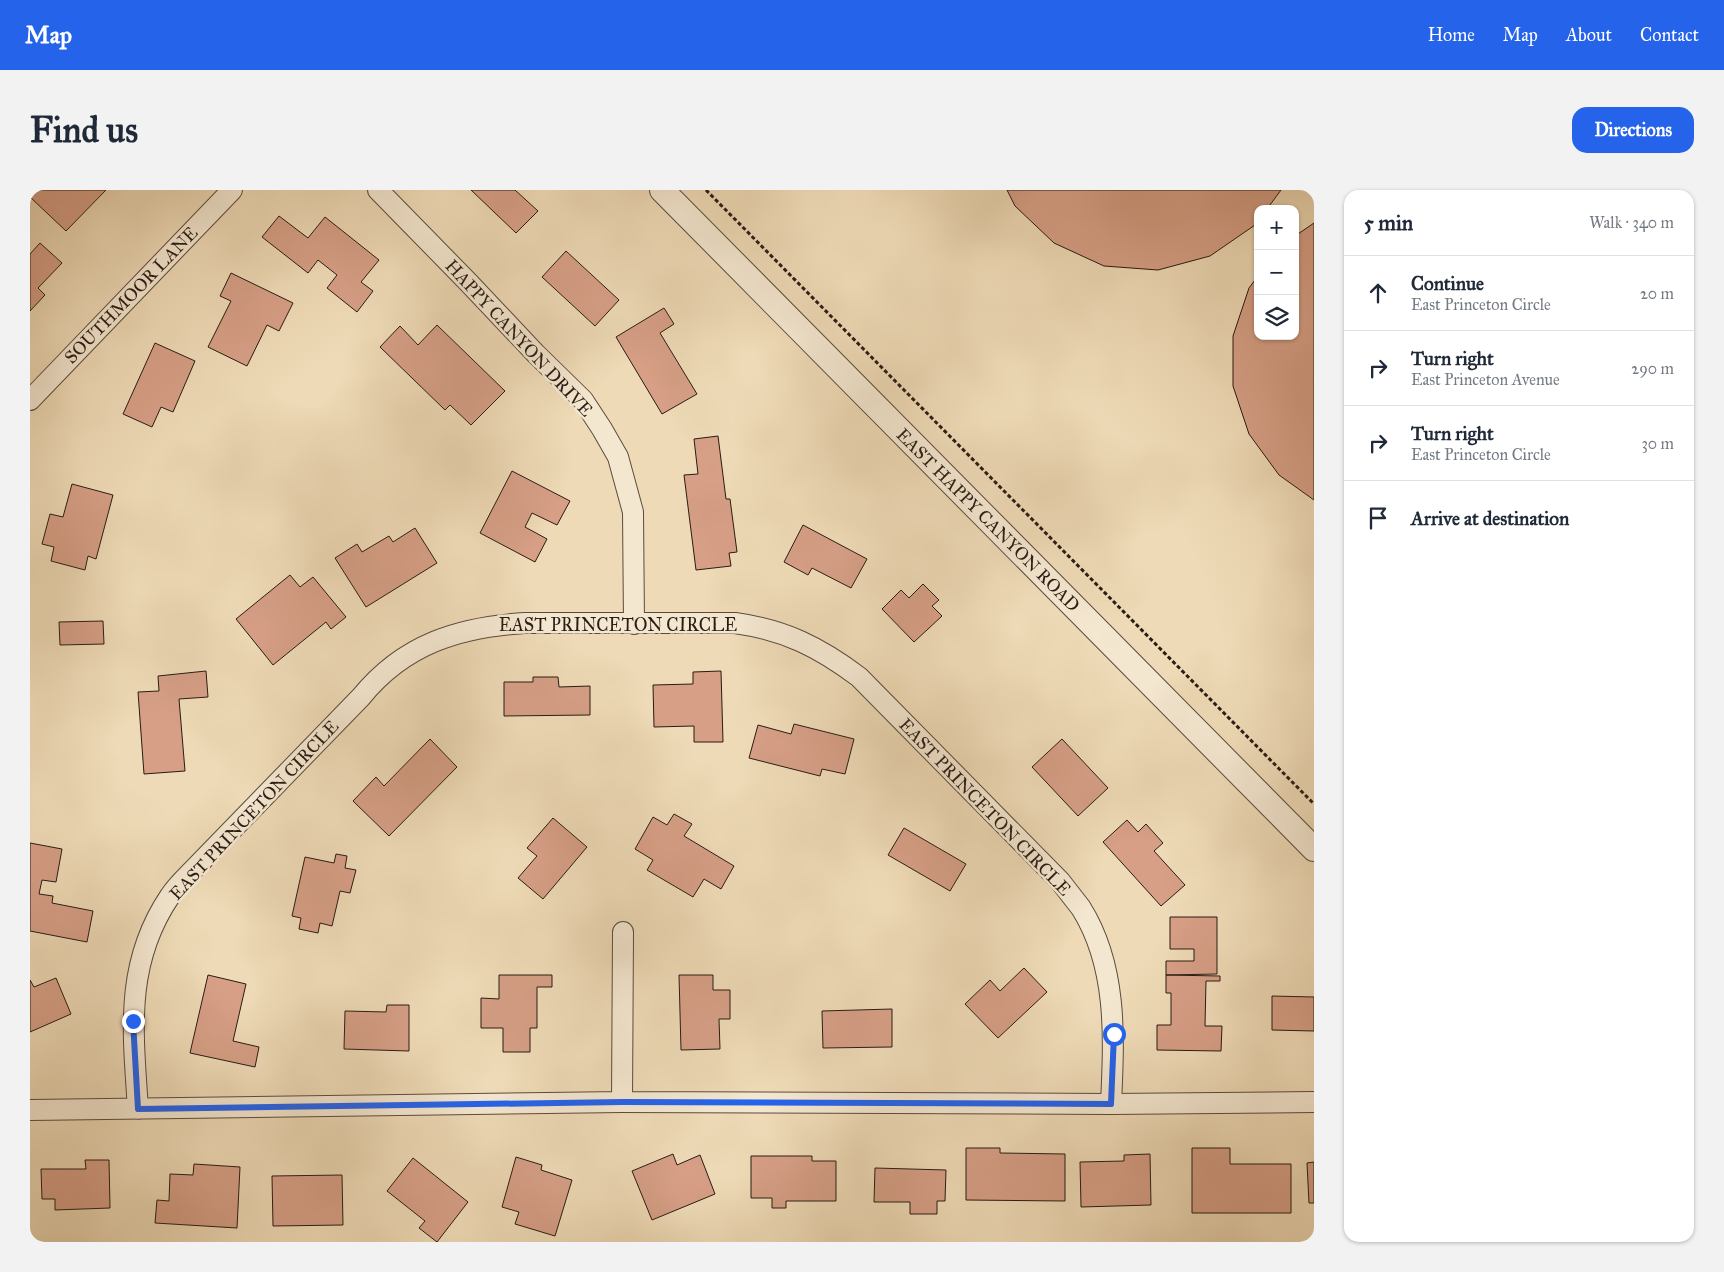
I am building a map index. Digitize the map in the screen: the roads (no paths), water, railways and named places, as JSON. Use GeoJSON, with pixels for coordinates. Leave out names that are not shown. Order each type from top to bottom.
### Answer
{"type":"FeatureCollection","features":[{"type":"Feature","properties":{"kind":"street","name":"SOUTHMOOR LANE"},"geometry":{"type":"LineString","coordinates":[[30,400],[232,190]]}},
{"type":"Feature","properties":{"kind":"street","name":"HAPPY CANYON DRIVE"},"geometry":{"type":"LineString","coordinates":[[378,190],[583,400],[602,429],[618,457],[633,512],[634,624]]}},
{"type":"Feature","properties":{"kind":"street","name":"EAST HAPPY CANYON ROAD"},"geometry":{"type":"LineString","coordinates":[[662,190],[1314,849]]}},
{"type":"Feature","properties":{"kind":"street","name":"EAST PRINCETON CIRCLE"},"geometry":{"type":"LineString","coordinates":[[138,1109],[133,1021],[137,974],[149,935],[170,896],[361,697],[374,681],[407,655],[431,642],[453,634],[497,625],[525,623],[735,623],[779,632],[817,648],[833,657],[859,677],[1060,880],[1082,910],[1099,946],[1111,993],[1114,1034],[1111,1104]]}},
{"type":"Feature","properties":{"kind":"street"},"geometry":{"type":"LineString","coordinates":[[622,1102],[623,932]]}},
{"type":"Feature","properties":{"kind":"street"},"geometry":{"type":"LineString","coordinates":[[30,1110],[622,1102],[1111,1104],[1314,1102]]}}]}
